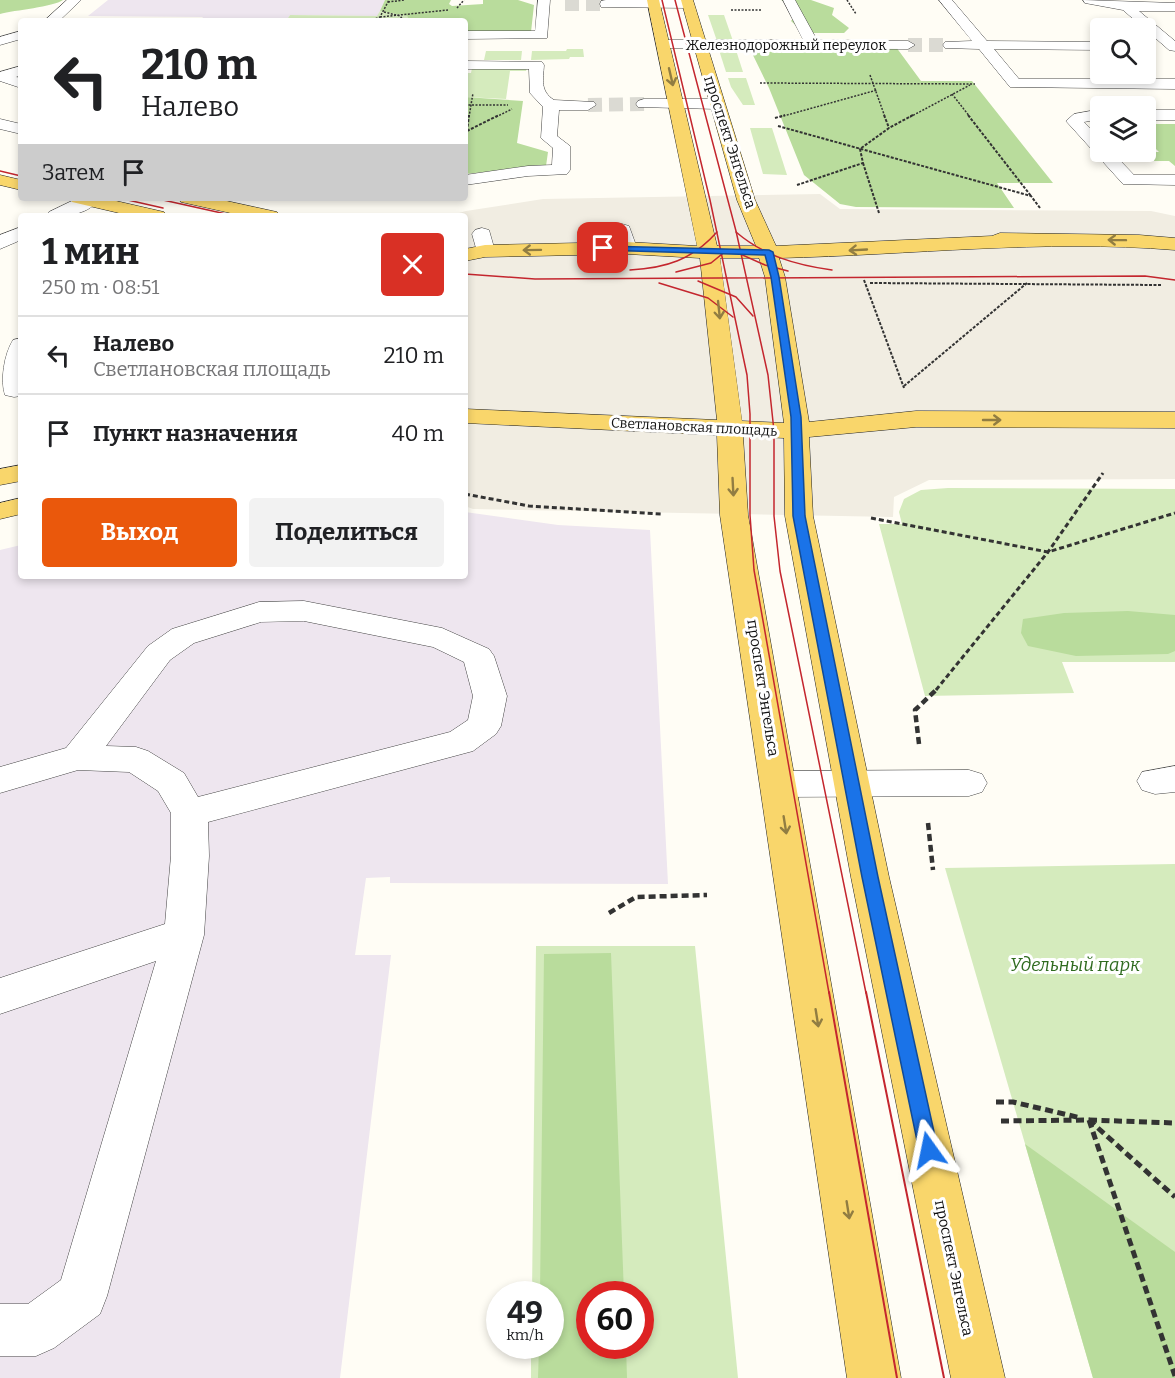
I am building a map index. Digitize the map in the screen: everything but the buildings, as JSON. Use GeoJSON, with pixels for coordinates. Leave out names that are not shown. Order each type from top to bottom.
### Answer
{"type":"FeatureCollection","features":[{"type":"Feature","properties":{"kind":"main road","name":"проспект Энгельса"},"geometry":{"type":"LineString","coordinates":[[653,2],[708,247],[718,303],[729,421],[734,515],[874,1378]]}},
{"type":"Feature","properties":{"kind":"main road","name":"проспект Энгельса"},"geometry":{"type":"LineString","coordinates":[[687,2],[746,200],[766,245],[775,277],[796,424],[799,516],[851,784],[978,1378]]}},
{"type":"Feature","properties":{"kind":"main road"},"geometry":{"type":"LineString","coordinates":[[0,180],[18,184]]}},
{"type":"Feature","properties":{"kind":"main road"},"geometry":{"type":"LineString","coordinates":[[93,201],[144,213]]}},
{"type":"Feature","properties":{"kind":"main road"},"geometry":{"type":"LineString","coordinates":[[202,201],[256,213]]}},
{"type":"Feature","properties":{"kind":"main road"},"geometry":{"type":"LineString","coordinates":[[478,245],[630,242],[708,247],[766,245],[853,250],[1021,240],[1139,241],[1175,244]]}},
{"type":"Feature","properties":{"kind":"main road","name":"Светлановская площадь"},"geometry":{"type":"LineString","coordinates":[[468,416],[796,424],[916,419],[1175,420]]}},
{"type":"Feature","properties":{"kind":"main road"},"geometry":{"type":"LineString","coordinates":[[0,477],[18,474]]}},
{"type":"Feature","properties":{"kind":"main road"},"geometry":{"type":"LineString","coordinates":[[0,511],[18,507]]}},
{"type":"Feature","properties":{"kind":"street"},"geometry":{"type":"LineString","coordinates":[[54,18],[75,0]]}},
{"type":"Feature","properties":{"kind":"street"},"geometry":{"type":"LineString","coordinates":[[789,0],[812,45]]}},
{"type":"Feature","properties":{"kind":"street"},"geometry":{"type":"LineString","coordinates":[[945,0],[1015,84],[1175,84]]}},
{"type":"Feature","properties":{"kind":"street"},"geometry":{"type":"LineString","coordinates":[[1089,0],[1126,7],[1175,47]]}},
{"type":"Feature","properties":{"kind":"street"},"geometry":{"type":"LineString","coordinates":[[468,35],[542,34],[548,2]]}},
{"type":"Feature","properties":{"kind":"street"},"geometry":{"type":"LineString","coordinates":[[606,4],[687,2]]}},
{"type":"Feature","properties":{"kind":"street"},"geometry":{"type":"LineString","coordinates":[[1116,18],[1105,8],[1175,7]]}},
{"type":"Feature","properties":{"kind":"street"},"geometry":{"type":"LineString","coordinates":[[0,41],[18,36]]}},
{"type":"Feature","properties":{"kind":"street","name":"Железнодорожный переулок"},"geometry":{"type":"LineString","coordinates":[[663,44],[908,45]]}},
{"type":"Feature","properties":{"kind":"street"},"geometry":{"type":"LineString","coordinates":[[950,45],[1090,46]]}},
{"type":"Feature","properties":{"kind":"street"},"geometry":{"type":"LineString","coordinates":[[1156,46],[1175,47]]}},
{"type":"Feature","properties":{"kind":"street"},"geometry":{"type":"LineString","coordinates":[[468,65],[537,64],[534,90],[539,98],[551,105],[588,105]]}},
{"type":"Feature","properties":{"kind":"street"},"geometry":{"type":"LineString","coordinates":[[18,71],[2,77],[18,82]]}},
{"type":"Feature","properties":{"kind":"street"},"geometry":{"type":"LineString","coordinates":[[1064,84],[1090,108]]}},
{"type":"Feature","properties":{"kind":"street"},"geometry":{"type":"LineString","coordinates":[[644,104],[717,104]]}},
{"type":"Feature","properties":{"kind":"street"},"geometry":{"type":"LineString","coordinates":[[468,180],[528,171],[561,170],[562,146],[549,138],[551,105]]}},
{"type":"Feature","properties":{"kind":"street"},"geometry":{"type":"LineString","coordinates":[[1156,115],[1175,115]]}},
{"type":"Feature","properties":{"kind":"street"},"geometry":{"type":"LineString","coordinates":[[1090,116],[1080,117],[1074,121],[1090,138]]}},
{"type":"Feature","properties":{"kind":"street"},"geometry":{"type":"LineString","coordinates":[[0,124],[18,128]]}},
{"type":"Feature","properties":{"kind":"street"},"geometry":{"type":"LineString","coordinates":[[1113,162],[1129,180],[1175,180]]}},
{"type":"Feature","properties":{"kind":"street"},"geometry":{"type":"LineString","coordinates":[[61,213],[81,201]]}},
{"type":"Feature","properties":{"kind":"street"},"geometry":{"type":"LineString","coordinates":[[4,251],[18,236]]}},
{"type":"Feature","properties":{"kind":"street"},"geometry":{"type":"LineString","coordinates":[[12,391],[12,371],[18,354]]}},
{"type":"Feature","properties":{"kind":"street"},"geometry":{"type":"LineString","coordinates":[[78,757],[159,653],[183,636],[259,612],[304,612],[442,638],[478,656],[490,696],[484,726],[461,742],[189,813]]}},
{"type":"Feature","properties":{"kind":"street"},"geometry":{"type":"LineString","coordinates":[[0,780],[78,757],[136,760],[171,782],[189,813],[190,856],[184,935],[82,1296],[36,1330],[0,1330]]}},
{"type":"Feature","properties":{"kind":"street"},"geometry":{"type":"LineString","coordinates":[[779,784],[969,783]]}},
{"type":"Feature","properties":{"kind":"street"},"geometry":{"type":"LineString","coordinates":[[0,996],[184,935]]}},
{"type":"Feature","properties":{"kind":"path"},"geometry":{"type":"LineString","coordinates":[[380,17],[389,1],[404,0]]}},
{"type":"Feature","properties":{"kind":"path"},"geometry":{"type":"LineString","coordinates":[[384,12],[399,16]]}},
{"type":"Feature","properties":{"kind":"path"},"geometry":{"type":"LineString","coordinates":[[380,17],[399,16]]}},
{"type":"Feature","properties":{"kind":"path"},"geometry":{"type":"LineString","coordinates":[[854,45],[877,90],[889,128]]}},
{"type":"Feature","properties":{"kind":"path"},"geometry":{"type":"LineString","coordinates":[[760,83],[970,84],[889,128],[860,149]]}},
{"type":"Feature","properties":{"kind":"path"},"geometry":{"type":"LineString","coordinates":[[775,118],[877,90]]}},
{"type":"Feature","properties":{"kind":"path"},"geometry":{"type":"LineString","coordinates":[[952,94],[1044,213]]}},
{"type":"Feature","properties":{"kind":"path"},"geometry":{"type":"LineString","coordinates":[[468,106],[471,105],[468,121]]}},
{"type":"Feature","properties":{"kind":"path"},"geometry":{"type":"LineString","coordinates":[[468,130],[520,105]]}},
{"type":"Feature","properties":{"kind":"path"},"geometry":{"type":"LineString","coordinates":[[778,126],[1031,196]]}},
{"type":"Feature","properties":{"kind":"path"},"geometry":{"type":"LineString","coordinates":[[860,149],[879,213]]}},
{"type":"Feature","properties":{"kind":"path"},"geometry":{"type":"LineString","coordinates":[[797,185],[863,163]]}},
{"type":"Feature","properties":{"kind":"path"},"geometry":{"type":"LineString","coordinates":[[862,276],[907,396]]}},
{"type":"Feature","properties":{"kind":"path"},"geometry":{"type":"LineString","coordinates":[[865,283],[1161,285]]}},
{"type":"Feature","properties":{"kind":"path"},"geometry":{"type":"LineString","coordinates":[[903,386],[1027,283]]}},
{"type":"Feature","properties":{"kind":"path"},"geometry":{"type":"LineString","coordinates":[[915,710],[931,696],[1048,552],[1103,473]]}},
{"type":"Feature","properties":{"kind":"path"},"geometry":{"type":"LineString","coordinates":[[468,495],[529,506],[661,514]]}},
{"type":"Feature","properties":{"kind":"path"},"geometry":{"type":"LineString","coordinates":[[871,518],[1048,552],[1175,513]]}},
{"type":"Feature","properties":{"kind":"path"},"geometry":{"type":"LineString","coordinates":[[609,913],[636,897],[707,895]]}},
{"type":"Feature","properties":{"kind":"path"},"geometry":{"type":"LineString","coordinates":[[996,1102],[1013,1102],[1089,1120],[1175,1197]]}},
{"type":"Feature","properties":{"kind":"path"},"geometry":{"type":"LineString","coordinates":[[1089,1120],[1175,1376]]}},
{"type":"Feature","properties":{"kind":"path"},"geometry":{"type":"LineString","coordinates":[[1001,1121],[1089,1120],[1175,1123]]}},
{"type":"Feature","properties":{"kind":"shaded area"},"geometry":{"type":"Polygon","coordinates":[[[108,0],[385,0],[378,16],[290,15],[288,18],[202,18],[88,16],[108,0]]]}},
{"type":"Feature","properties":{"kind":"shaded area"},"geometry":{"type":"Polygon","coordinates":[[[820,194],[840,209],[1151,211],[1175,216],[1175,479],[929,480],[894,497],[893,517],[468,507],[468,213],[459,213],[543,199],[820,194]]]}},
{"type":"Feature","properties":{"kind":"shaded area"},"geometry":{"type":"Polygon","coordinates":[[[468,512],[558,525],[650,530],[668,884],[390,883],[390,877],[366,878],[355,955],[391,955],[340,1378],[0,1378],[0,550],[18,546],[18,579],[468,579],[468,512]]]}},
{"type":"Feature","properties":{"kind":"green space"},"geometry":{"type":"Polygon","coordinates":[[[0,0],[63,0],[0,14],[0,0]]]}},
{"type":"Feature","properties":{"kind":"green space"},"geometry":{"type":"Polygon","coordinates":[[[385,0],[451,0],[449,4],[452,6],[483,4],[483,0],[518,0],[534,5],[531,32],[468,32],[468,18],[408,18],[380,11],[385,0]]]}},
{"type":"Feature","properties":{"kind":"green space"},"geometry":{"type":"Polygon","coordinates":[[[781,0],[811,0],[834,8],[832,15],[849,28],[844,33],[804,33],[791,21],[800,10],[781,0]]]}},
{"type":"Feature","properties":{"kind":"green space"},"geometry":{"type":"Polygon","coordinates":[[[380,11],[409,18],[288,18],[290,15],[377,16],[380,11]]]}},
{"type":"Feature","properties":{"kind":"green space"},"geometry":{"type":"Polygon","coordinates":[[[708,15],[724,15],[733,41],[717,41],[708,15]]]}},
{"type":"Feature","properties":{"kind":"green space"},"geometry":{"type":"Polygon","coordinates":[[[718,47],[735,47],[743,72],[726,72],[718,47]]]}},
{"type":"Feature","properties":{"kind":"green space"},"geometry":{"type":"Polygon","coordinates":[[[749,47],[896,47],[921,81],[972,81],[1053,183],[997,183],[1014,208],[856,207],[840,204],[804,175],[769,88],[749,47]]]}},
{"type":"Feature","properties":{"kind":"green space"},"geometry":{"type":"Polygon","coordinates":[[[567,49],[583,49],[584,57],[531,60],[532,51],[566,51],[567,49]]]}},
{"type":"Feature","properties":{"kind":"green space"},"geometry":{"type":"Polygon","coordinates":[[[486,51],[522,51],[521,60],[484,60],[486,51]]]}},
{"type":"Feature","properties":{"kind":"green space"},"geometry":{"type":"Polygon","coordinates":[[[472,68],[527,68],[526,71],[510,71],[506,99],[468,97],[468,73],[471,73],[472,68]]]}},
{"type":"Feature","properties":{"kind":"green space"},"geometry":{"type":"Polygon","coordinates":[[[728,78],[746,78],[755,105],[743,105],[728,78]]]}},
{"type":"Feature","properties":{"kind":"green space"},"geometry":{"type":"Polygon","coordinates":[[[468,97],[523,101],[517,143],[548,152],[546,166],[468,174],[468,97]]]}},
{"type":"Feature","properties":{"kind":"green space"},"geometry":{"type":"Polygon","coordinates":[[[1156,124],[1175,124],[1175,166],[1169,161],[1156,161],[1156,152],[1159,152],[1156,149],[1156,124]]]}},
{"type":"Feature","properties":{"kind":"green space"},"geometry":{"type":"Polygon","coordinates":[[[750,128],[772,128],[787,175],[763,174],[750,128]]]}},
{"type":"Feature","properties":{"kind":"green space"},"geometry":{"type":"Polygon","coordinates":[[[948,488],[1175,489],[1175,662],[1062,662],[1074,693],[925,696],[879,524],[902,524],[899,512],[904,499],[921,490],[948,488]]]}},
{"type":"Feature","properties":{"kind":"green space"},"geometry":{"type":"Polygon","coordinates":[[[1128,611],[1175,615],[1175,651],[1168,654],[1076,656],[1028,646],[1021,633],[1023,619],[1064,613],[1128,611]]]}},
{"type":"Feature","properties":{"kind":"green space","name":"Удельный парк"},"geometry":{"type":"Polygon","coordinates":[[[1175,864],[1175,1378],[1093,1378],[945,868],[1175,864]]]}},
{"type":"Feature","properties":{"kind":"green space"},"geometry":{"type":"Polygon","coordinates":[[[536,946],[695,946],[738,1378],[531,1378],[531,1359],[564,1359],[564,1281],[532,1281],[536,946]]]}},
{"type":"Feature","properties":{"kind":"green space"},"geometry":{"type":"Polygon","coordinates":[[[611,953],[624,1281],[576,1281],[576,1359],[626,1359],[627,1378],[538,1378],[539,1359],[564,1359],[564,1281],[540,1281],[544,954],[611,953]]]}},
{"type":"Feature","properties":{"kind":"green space"},"geometry":{"type":"Polygon","coordinates":[[[1025,1144],[1175,1252],[1175,1378],[1093,1378],[1025,1144]]]}},
{"type":"Feature","properties":{"kind":"tunnel"},"geometry":{"type":"LineString","coordinates":[[565,4],[606,4]]}},
{"type":"Feature","properties":{"kind":"tunnel"},"geometry":{"type":"LineString","coordinates":[[908,45],[950,45]]}},
{"type":"Feature","properties":{"kind":"tunnel"},"geometry":{"type":"LineString","coordinates":[[588,105],[644,104]]}},
{"type":"Feature","properties":{"kind":"tram line"},"geometry":{"type":"LineString","coordinates":[[662,0],[717,232]]}},
{"type":"Feature","properties":{"kind":"tram line"},"geometry":{"type":"LineString","coordinates":[[675,0],[736,232]]}},
{"type":"Feature","properties":{"kind":"tram line"},"geometry":{"type":"LineString","coordinates":[[0,171],[18,175]]}},
{"type":"Feature","properties":{"kind":"tram line"},"geometry":{"type":"LineString","coordinates":[[132,201],[163,208]]}},
{"type":"Feature","properties":{"kind":"tram line"},"geometry":{"type":"LineString","coordinates":[[168,201],[222,213]]}},
{"type":"Feature","properties":{"kind":"tram line"},"geometry":{"type":"LineString","coordinates":[[630,270],[678,261],[708,242],[717,232]]}},
{"type":"Feature","properties":{"kind":"tram line"},"geometry":{"type":"LineString","coordinates":[[717,232],[722,254]]}},
{"type":"Feature","properties":{"kind":"tram line"},"geometry":{"type":"LineString","coordinates":[[736,232],[758,247],[781,258],[832,270]]}},
{"type":"Feature","properties":{"kind":"tram line"},"geometry":{"type":"LineString","coordinates":[[736,232],[741,254]]}},
{"type":"Feature","properties":{"kind":"tram line"},"geometry":{"type":"LineString","coordinates":[[722,254],[727,250]]}},
{"type":"Feature","properties":{"kind":"tram line"},"geometry":{"type":"LineString","coordinates":[[676,272],[711,263],[722,254]]}},
{"type":"Feature","properties":{"kind":"tram line"},"geometry":{"type":"LineString","coordinates":[[722,254],[727,278]]}},
{"type":"Feature","properties":{"kind":"tram line"},"geometry":{"type":"LineString","coordinates":[[741,254],[765,265],[788,271]]}},
{"type":"Feature","properties":{"kind":"tram line"},"geometry":{"type":"LineString","coordinates":[[741,254],[746,278]]}},
{"type":"Feature","properties":{"kind":"tram line"},"geometry":{"type":"LineString","coordinates":[[468,274],[535,279],[727,278]]}},
{"type":"Feature","properties":{"kind":"tram line"},"geometry":{"type":"LineString","coordinates":[[746,278],[1145,276],[1175,280]]}},
{"type":"Feature","properties":{"kind":"tram line"},"geometry":{"type":"LineString","coordinates":[[727,278],[730,294]]}},
{"type":"Feature","properties":{"kind":"tram line"},"geometry":{"type":"LineString","coordinates":[[727,278],[746,278]]}},
{"type":"Feature","properties":{"kind":"tram line"},"geometry":{"type":"LineString","coordinates":[[746,278],[768,375],[774,431],[774,516],[780,571],[866,993]]}},
{"type":"Feature","properties":{"kind":"tram line"},"geometry":{"type":"LineString","coordinates":[[698,281],[730,294]]}},
{"type":"Feature","properties":{"kind":"tram line"},"geometry":{"type":"LineString","coordinates":[[659,283],[708,298],[733,317]]}},
{"type":"Feature","properties":{"kind":"tram line"},"geometry":{"type":"LineString","coordinates":[[730,294],[736,297],[753,316]]}},
{"type":"Feature","properties":{"kind":"tram line"},"geometry":{"type":"LineString","coordinates":[[730,294],[747,375],[750,414],[750,515],[754,570],[829,993]]}},
{"type":"Feature","properties":{"kind":"tram line"},"geometry":{"type":"LineString","coordinates":[[829,992],[897,1378]]}},
{"type":"Feature","properties":{"kind":"tram line"},"geometry":{"type":"LineString","coordinates":[[866,992],[944,1378]]}},
{"type":"Feature","properties":{"kind":"route"},"geometry":{"type":"LineString","coordinates":[[603,248],[769,252],[775,277],[796,417],[799,516],[870,877],[929,1150]]}}]}
